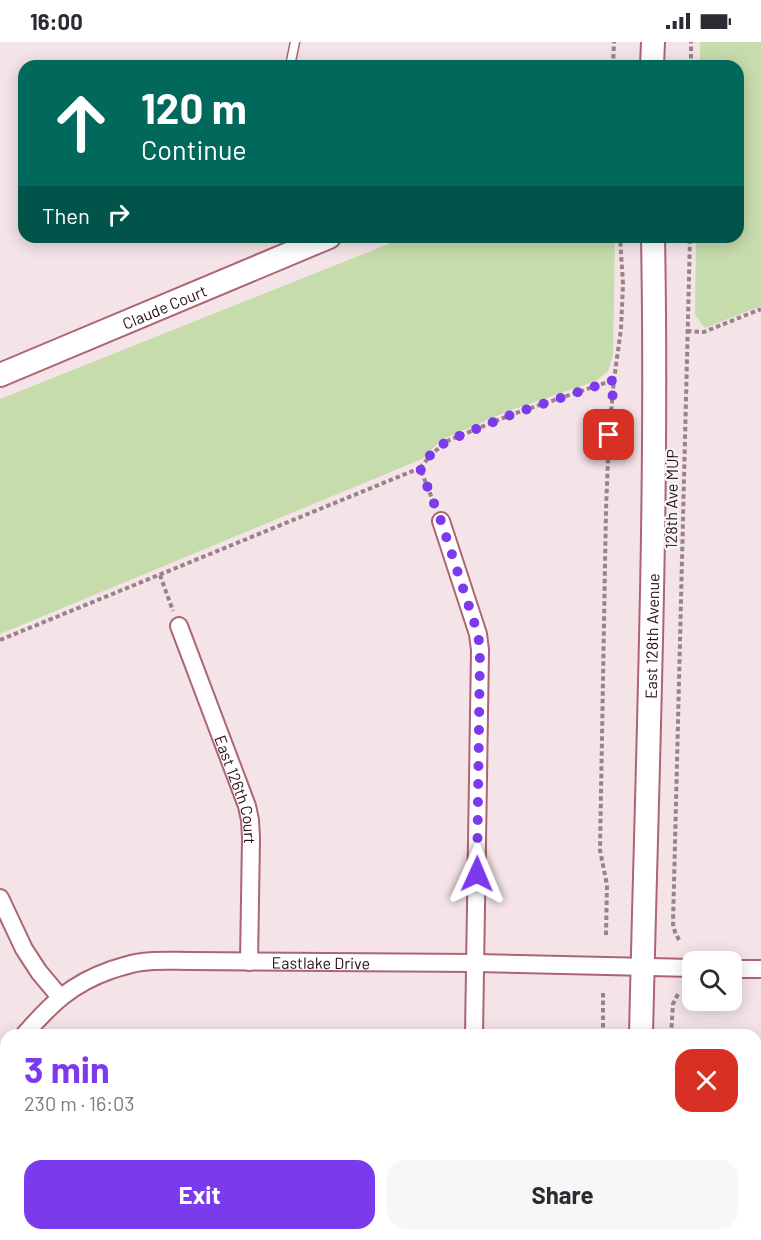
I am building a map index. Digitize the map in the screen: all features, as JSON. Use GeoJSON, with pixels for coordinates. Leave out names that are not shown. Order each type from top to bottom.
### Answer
{"type":"FeatureCollection","features":[{"type":"Feature","properties":{"kind":"main road"},"geometry":{"type":"LineString","coordinates":[[652,60],[653,42]]}},
{"type":"Feature","properties":{"kind":"main road","name":"Claude Court"},"geometry":{"type":"LineString","coordinates":[[0,375],[314,243]]}},
{"type":"Feature","properties":{"kind":"main road","name":"East 128th Avenue"},"geometry":{"type":"LineString","coordinates":[[641,1029],[651,651],[653,243]]}},
{"type":"Feature","properties":{"kind":"street"},"geometry":{"type":"LineString","coordinates":[[441,521],[478,634],[480,650],[474,1029]]}},
{"type":"Feature","properties":{"kind":"street","name":"East 126th Court"},"geometry":{"type":"LineString","coordinates":[[179,626],[248,806],[251,838],[249,962]]}},
{"type":"Feature","properties":{"kind":"street"},"geometry":{"type":"LineString","coordinates":[[0,898],[24,949],[60,997]]}},
{"type":"Feature","properties":{"kind":"street","name":"Eastlake Drive"},"geometry":{"type":"LineString","coordinates":[[29,1029],[46,1009],[73,988],[99,974],[128,964],[143,962],[476,963],[682,968]]}},
{"type":"Feature","properties":{"kind":"street"},"geometry":{"type":"LineString","coordinates":[[742,969],[761,969]]}},
{"type":"Feature","properties":{"kind":"lane"},"geometry":{"type":"LineString","coordinates":[[291,60],[295,42]]}},
{"type":"Feature","properties":{"kind":"path"},"geometry":{"type":"LineString","coordinates":[[613,60],[614,42]]}},
{"type":"Feature","properties":{"kind":"path"},"geometry":{"type":"LineString","coordinates":[[691,60],[692,42]]}},
{"type":"Feature","properties":{"kind":"path"},"geometry":{"type":"LineString","coordinates":[[606,935],[607,885],[600,850],[600,826],[606,509],[609,435],[621,329],[623,284],[620,243]]}},
{"type":"Feature","properties":{"kind":"path","name":"128th Ave MUP"},"geometry":{"type":"LineString","coordinates":[[679,940],[673,924],[690,243]]}},
{"type":"Feature","properties":{"kind":"path"},"geometry":{"type":"LineString","coordinates":[[687,330],[704,332],[761,309]]}},
{"type":"Feature","properties":{"kind":"path"},"geometry":{"type":"LineString","coordinates":[[0,640],[420,468],[432,453],[447,441],[513,414],[614,380]]}},
{"type":"Feature","properties":{"kind":"path"},"geometry":{"type":"LineString","coordinates":[[420,468],[441,521]]}},
{"type":"Feature","properties":{"kind":"path"},"geometry":{"type":"LineString","coordinates":[[160,575],[179,626]]}},
{"type":"Feature","properties":{"kind":"path"},"geometry":{"type":"LineString","coordinates":[[603,993],[603,1029]]}},
{"type":"Feature","properties":{"kind":"path"},"geometry":{"type":"LineString","coordinates":[[671,1029],[673,1004],[678,994]]}},
{"type":"Feature","properties":{"kind":"green space"},"geometry":{"type":"Polygon","coordinates":[[[700,42],[761,42],[761,306],[705,328],[695,315],[696,243],[744,243],[744,60],[700,60],[700,42]]]}},
{"type":"Feature","properties":{"kind":"green space"},"geometry":{"type":"Polygon","coordinates":[[[391,243],[615,243],[613,355],[608,371],[596,381],[506,412],[441,440],[422,459],[0,634],[0,399],[391,243]]]}},
{"type":"Feature","properties":{"kind":"route"},"geometry":{"type":"LineString","coordinates":[[477,874],[480,650],[478,634],[441,521],[420,468],[432,453],[447,441],[513,414],[614,380],[609,435]]}}]}
